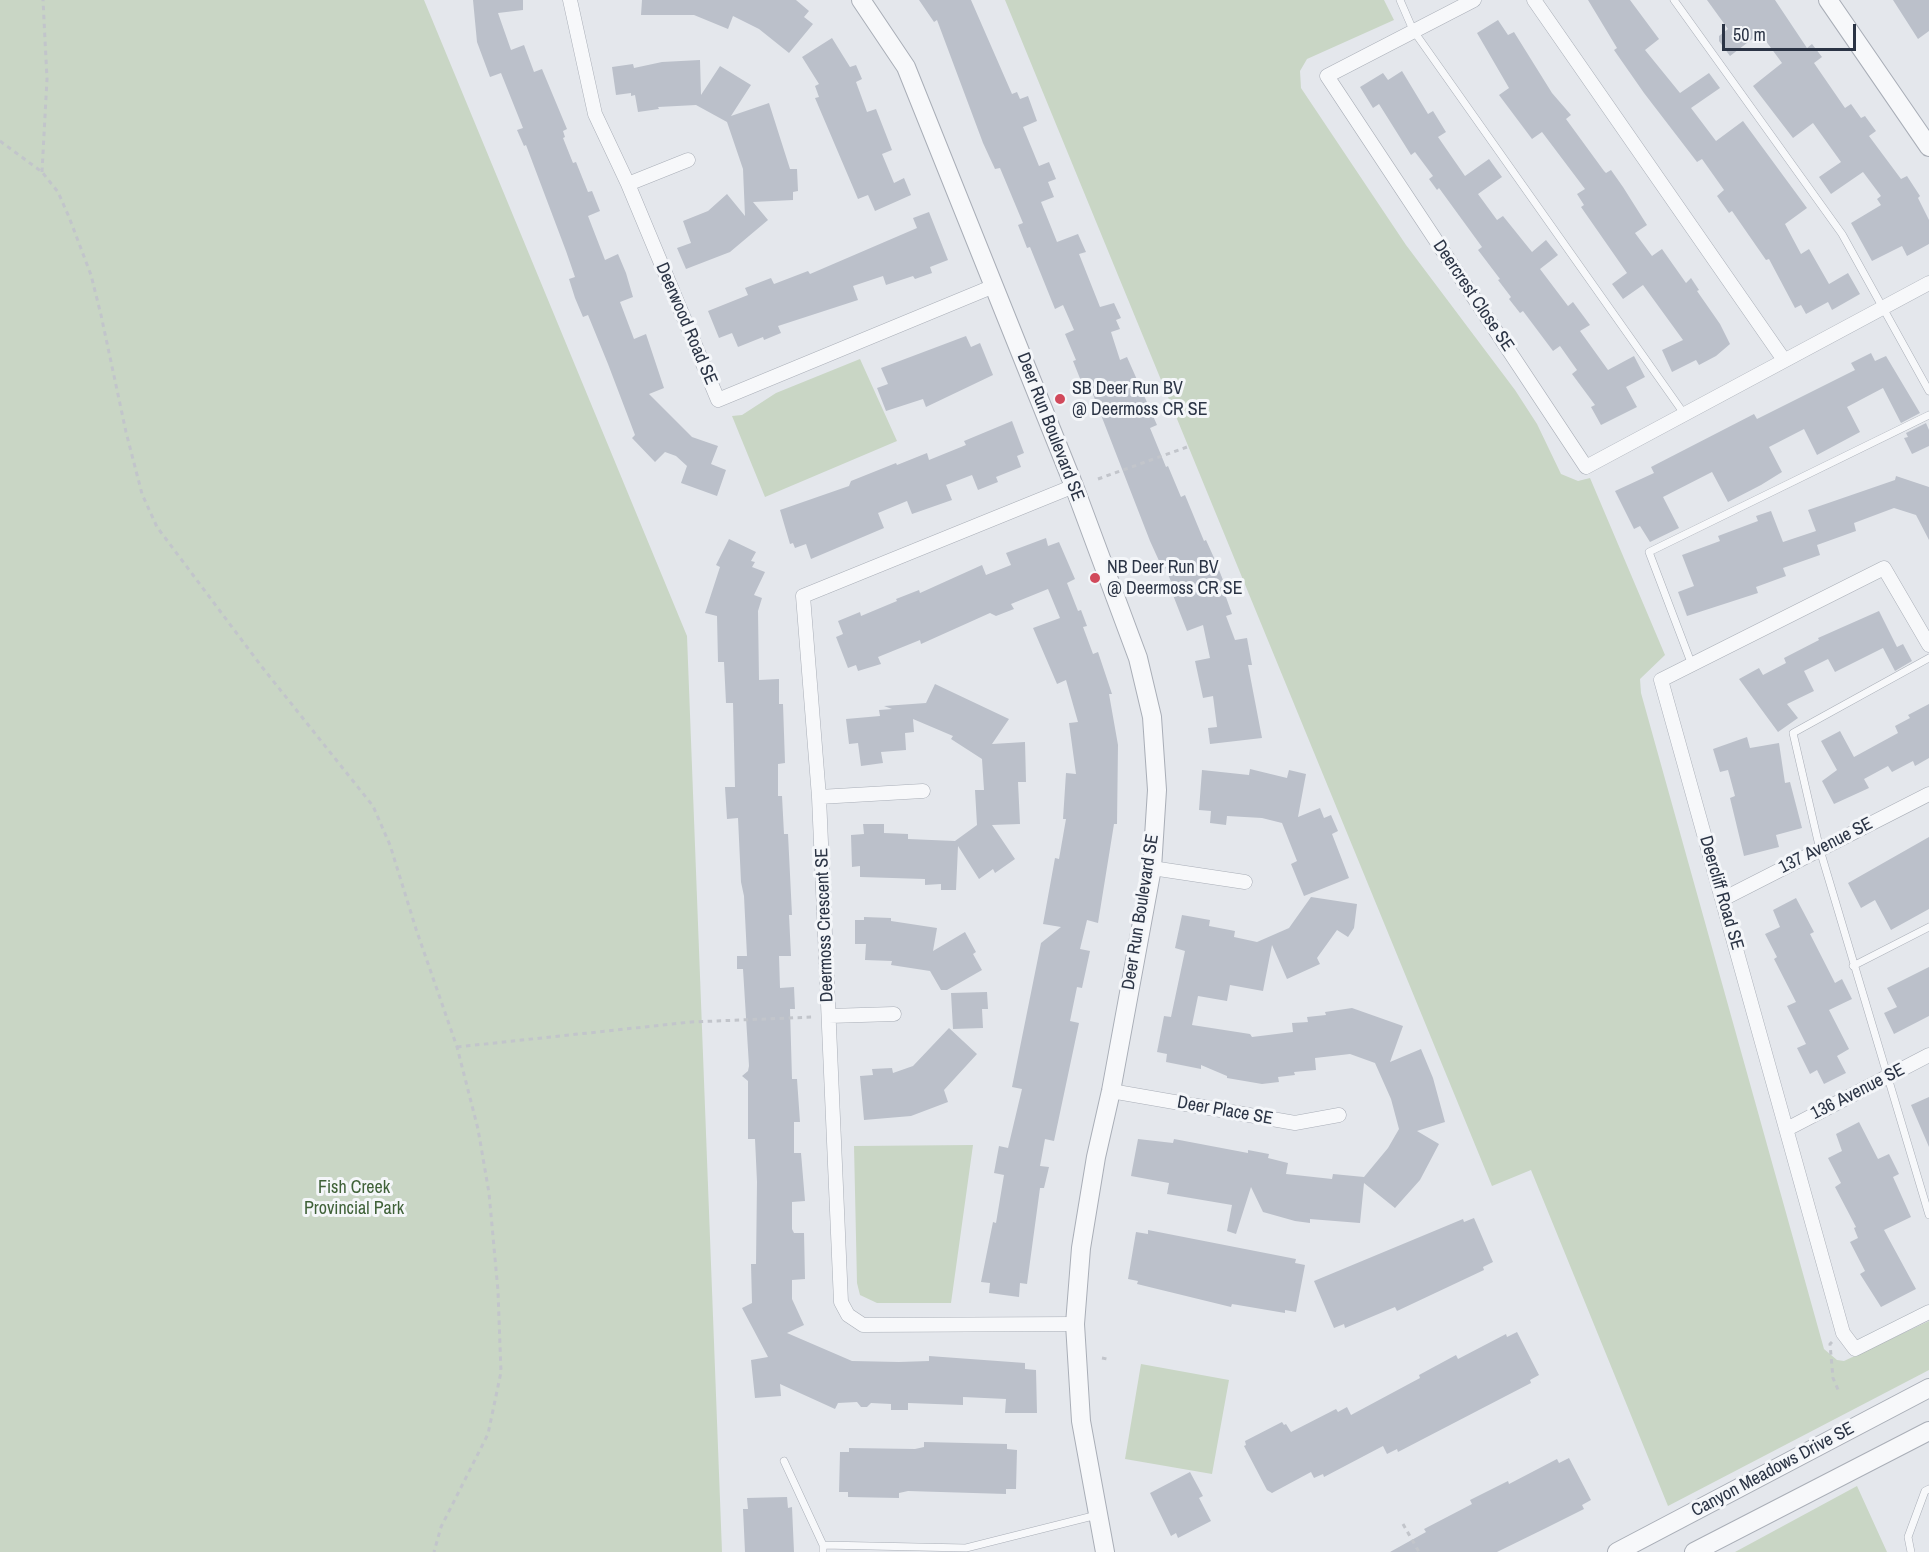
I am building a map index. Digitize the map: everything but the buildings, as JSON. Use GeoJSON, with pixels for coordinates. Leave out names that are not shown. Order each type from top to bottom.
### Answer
{"type":"FeatureCollection","features":[{"type":"Feature","properties":{"kind":"street","name":"Deerwood Road SE"},"geometry":{"type":"LineString","coordinates":[[570,0],[595,114],[718,400],[994,286]]}},
{"type":"Feature","properties":{"kind":"street","name":"Deer Run Boulevard SE"},"geometry":{"type":"LineString","coordinates":[[861,0],[906,67],[1074,486],[1138,658],[1152,717],[1157,790],[1152,868],[1111,1091],[1096,1157],[1081,1248],[1075,1324],[1081,1421],[1096,1515],[1105,1552]]}},
{"type":"Feature","properties":{"kind":"street","name":"Deercrest Close SE"},"geometry":{"type":"LineString","coordinates":[[1474,0],[1327,76],[1586,467],[1685,416],[1929,283]]}},
{"type":"Feature","properties":{"kind":"street"},"geometry":{"type":"LineString","coordinates":[[1534,0],[1784,360]]}},
{"type":"Feature","properties":{"kind":"street"},"geometry":{"type":"LineString","coordinates":[[1828,0],[1929,147]]}},
{"type":"Feature","properties":{"kind":"street"},"geometry":{"type":"LineString","coordinates":[[627,184],[688,160]]}},
{"type":"Feature","properties":{"kind":"street","name":"Deermoss Crescent SE"},"geometry":{"type":"LineString","coordinates":[[1074,486],[803,596],[819,797],[841,1302],[848,1315],[863,1325],[1075,1324]]}},
{"type":"Feature","properties":{"kind":"street","name":"Deercliff Road SE"},"geometry":{"type":"LineString","coordinates":[[1843,1333],[1661,681],[1884,568],[1929,645]]}},
{"type":"Feature","properties":{"kind":"street"},"geometry":{"type":"LineString","coordinates":[[819,797],[923,791]]}},
{"type":"Feature","properties":{"kind":"street","name":"137 Avenue SE"},"geometry":{"type":"LineString","coordinates":[[1723,899],[1929,794]]}},
{"type":"Feature","properties":{"kind":"street"},"geometry":{"type":"LineString","coordinates":[[1152,868],[1245,882]]}},
{"type":"Feature","properties":{"kind":"street"},"geometry":{"type":"LineString","coordinates":[[829,1016],[894,1014]]}},
{"type":"Feature","properties":{"kind":"street","name":"136 Avenue SE"},"geometry":{"type":"LineString","coordinates":[[1786,1129],[1929,1055]]}},
{"type":"Feature","properties":{"kind":"street","name":"Deer Place SE"},"geometry":{"type":"LineString","coordinates":[[1111,1091],[1295,1123],[1339,1115]]}},
{"type":"Feature","properties":{"kind":"street"},"geometry":{"type":"LineString","coordinates":[[1843,1333],[1855,1349],[1929,1312]]}},
{"type":"Feature","properties":{"kind":"street","name":"Canyon Meadows Drive SE"},"geometry":{"type":"LineString","coordinates":[[1617,1552],[1929,1388]]}},
{"type":"Feature","properties":{"kind":"street","name":"Canyon Meadows Drive SE"},"geometry":{"type":"LineString","coordinates":[[1694,1552],[1929,1431]]}},
{"type":"Feature","properties":{"kind":"lane"},"geometry":{"type":"LineString","coordinates":[[1400,0],[1413,30],[1685,416]]}},
{"type":"Feature","properties":{"kind":"lane"},"geometry":{"type":"LineString","coordinates":[[1674,0],[1842,234],[1929,392]]}},
{"type":"Feature","properties":{"kind":"lane"},"geometry":{"type":"LineString","coordinates":[[1692,665],[1649,552],[1929,415]]}},
{"type":"Feature","properties":{"kind":"lane"},"geometry":{"type":"LineString","coordinates":[[1929,658],[1793,733],[1820,850],[1929,1215]]}},
{"type":"Feature","properties":{"kind":"lane"},"geometry":{"type":"LineString","coordinates":[[1853,966],[1929,927]]}},
{"type":"Feature","properties":{"kind":"lane"},"geometry":{"type":"LineString","coordinates":[[1921,1187],[1929,1183]]}},
{"type":"Feature","properties":{"kind":"lane"},"geometry":{"type":"LineString","coordinates":[[784,1461],[823,1549],[966,1548],[1096,1515]]}},
{"type":"Feature","properties":{"kind":"lane"},"geometry":{"type":"LineString","coordinates":[[1911,1552],[1908,1537],[1926,1491],[1929,1489]]}},
{"type":"Feature","properties":{"kind":"path"},"geometry":{"type":"LineString","coordinates":[[42,172],[47,79],[47,37],[43,0]]}},
{"type":"Feature","properties":{"kind":"path"},"geometry":{"type":"LineString","coordinates":[[0,141],[42,172],[58,192],[91,274],[110,348],[132,459],[142,494],[153,519],[182,563],[373,806],[390,845],[419,939],[457,1047],[478,1130],[489,1192],[498,1291],[501,1372],[488,1434],[441,1527],[434,1552]]}},
{"type":"Feature","properties":{"kind":"path"},"geometry":{"type":"LineString","coordinates":[[1098,479],[1187,447]]}},
{"type":"Feature","properties":{"kind":"path"},"geometry":{"type":"LineString","coordinates":[[457,1047],[691,1022],[829,1016]]}},
{"type":"Feature","properties":{"kind":"path"},"geometry":{"type":"LineString","coordinates":[[1839,1392],[1833,1378],[1830,1344],[1843,1333]]}},
{"type":"Feature","properties":{"kind":"path"},"geometry":{"type":"LineString","coordinates":[[1102,1358],[1107,1359]]}},
{"type":"Feature","properties":{"kind":"path"},"geometry":{"type":"LineString","coordinates":[[1403,1524],[1419,1552]]}},
{"type":"Feature","properties":{"kind":"green space","name":"Fish Creek Provincial Park"},"geometry":{"type":"Polygon","coordinates":[[[0,0],[424,0],[687,636],[722,1552],[0,1552],[0,0]]]}},
{"type":"Feature","properties":{"kind":"green space"},"geometry":{"type":"Polygon","coordinates":[[[1005,0],[1384,0],[1394,20],[1307,59],[1300,71],[1301,88],[1406,245],[1515,390],[1537,424],[1561,474],[1578,481],[1590,478],[1665,655],[1640,679],[1641,693],[1824,1349],[1837,1360],[1844,1361],[1929,1321],[1929,1370],[1668,1506],[1531,1170],[1492,1186],[1005,0]]]}},
{"type":"Feature","properties":{"kind":"green space"},"geometry":{"type":"Polygon","coordinates":[[[860,359],[897,441],[765,497],[732,416],[742,415],[776,393],[860,359]]]}},
{"type":"Feature","properties":{"kind":"green space"},"geometry":{"type":"Polygon","coordinates":[[[973,1145],[951,1303],[877,1303],[860,1295],[857,1283],[854,1146],[973,1145]]]}},
{"type":"Feature","properties":{"kind":"green space"},"geometry":{"type":"Polygon","coordinates":[[[1141,1364],[1229,1380],[1212,1474],[1125,1459],[1141,1364]]]}},
{"type":"Feature","properties":{"kind":"green space"},"geometry":{"type":"Polygon","coordinates":[[[1857,1486],[1887,1552],[1735,1552],[1857,1486]]]}},
{"type":"Feature","properties":{"kind":"place","name":"SB Deer Run BV @ Deermoss CR SE"},"geometry":{"type":"Point","coordinates":[1060,399]}},
{"type":"Feature","properties":{"kind":"place","name":"NB Deer Run BV @ Deermoss CR SE"},"geometry":{"type":"Point","coordinates":[1095,578]}}]}
